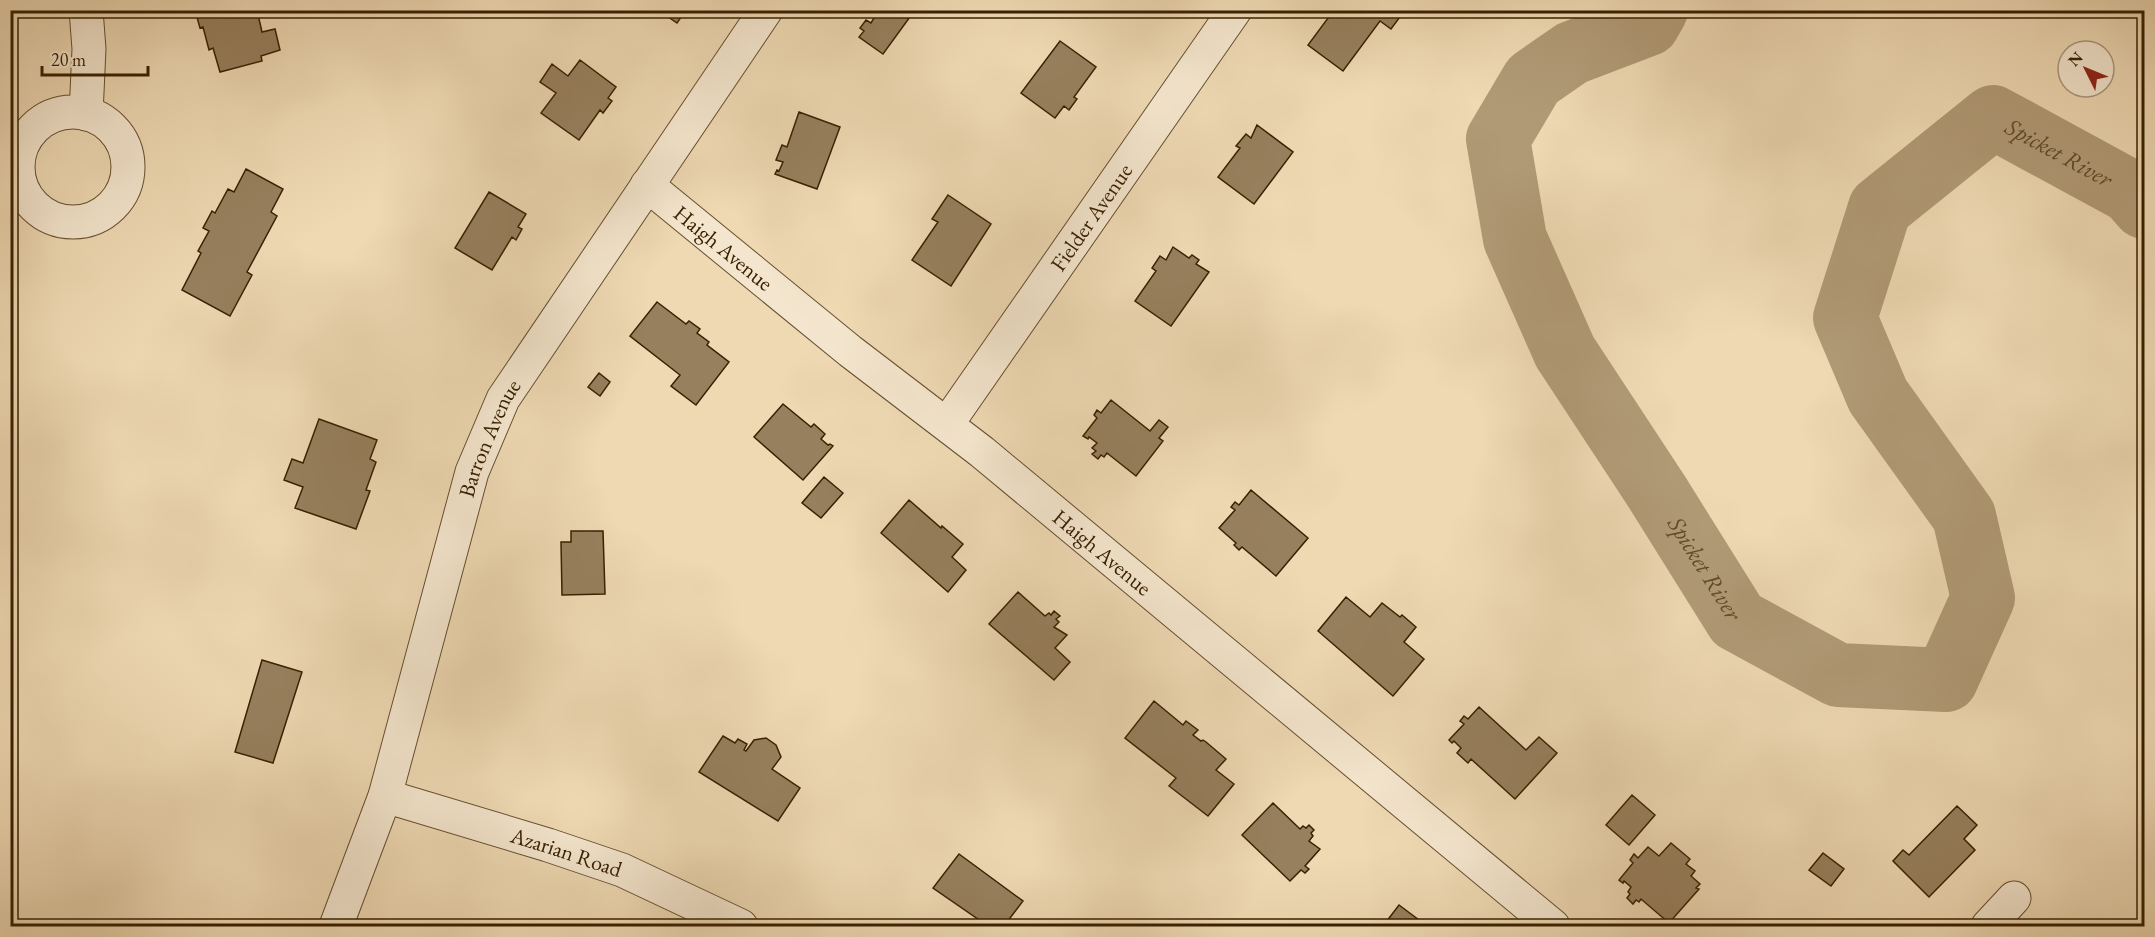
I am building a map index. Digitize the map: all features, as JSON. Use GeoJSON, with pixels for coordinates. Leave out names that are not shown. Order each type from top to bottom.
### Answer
{"type":"FeatureCollection","features":[{"type":"Feature","properties":{"kind":"street"},"geometry":{"type":"LineString","coordinates":[[86,10],[89,49],[86,114]]}},
{"type":"Feature","properties":{"kind":"street","name":"Barron Avenue"},"geometry":{"type":"LineString","coordinates":[[336,927],[385,796],[472,472],[494,420],[508,391],[766,10]]}},
{"type":"Feature","properties":{"kind":"street","name":"Fielder Avenue"},"geometry":{"type":"LineString","coordinates":[[947,424],[1235,10]]}},
{"type":"Feature","properties":{"kind":"street","name":"Haigh Avenue"},"geometry":{"type":"LineString","coordinates":[[647,185],[850,351],[947,424],[1044,506],[1174,610],[1270,694],[1553,927]]}},
{"type":"Feature","properties":{"kind":"street","name":"Azarian Road"},"geometry":{"type":"LineString","coordinates":[[385,796],[548,844],[622,870],[741,927]]}},
{"type":"Feature","properties":{"kind":"street"},"geometry":{"type":"LineString","coordinates":[[1988,927],[2014,898]]}},
{"type":"Feature","properties":{"kind":"building"},"geometry":{"type":"Polygon","coordinates":[[[195,10],[257,10],[262,32],[275,29],[280,50],[261,56],[262,61],[220,72],[213,48],[209,50],[203,27],[200,28],[195,10]]]}},
{"type":"Feature","properties":{"kind":"building"},"geometry":{"type":"Polygon","coordinates":[[[658,10],[686,10],[677,23],[658,10]]]}},
{"type":"Feature","properties":{"kind":"building"},"geometry":{"type":"Polygon","coordinates":[[[873,10],[915,10],[883,54],[859,37],[864,31],[860,28],[866,20],[871,23],[877,13],[873,10]]]}},
{"type":"Feature","properties":{"kind":"building"},"geometry":{"type":"Polygon","coordinates":[[[1334,10],[1405,10],[1391,29],[1380,21],[1343,71],[1308,45],[1334,10]]]}},
{"type":"Feature","properties":{"kind":"building"},"geometry":{"type":"Polygon","coordinates":[[[1060,41],[1096,67],[1074,97],[1077,99],[1069,110],[1064,106],[1055,118],[1021,93],[1060,41]]]}},
{"type":"Feature","properties":{"kind":"building"},"geometry":{"type":"Polygon","coordinates":[[[580,60],[616,87],[608,98],[612,101],[603,113],[600,110],[579,140],[541,113],[556,93],[540,82],[552,64],[568,76],[580,60]]]}},
{"type":"Feature","properties":{"kind":"building"},"geometry":{"type":"Polygon","coordinates":[[[799,112],[840,127],[817,189],[775,174],[783,162],[776,160],[782,145],[787,147],[799,112]]]}},
{"type":"Feature","properties":{"kind":"building"},"geometry":{"type":"Polygon","coordinates":[[[1257,125],[1293,152],[1254,204],[1218,177],[1240,148],[1236,146],[1246,134],[1251,138],[1257,125]]]}},
{"type":"Feature","properties":{"kind":"building"},"geometry":{"type":"Polygon","coordinates":[[[246,169],[283,189],[271,212],[277,216],[247,272],[252,275],[230,316],[182,290],[201,253],[198,251],[209,231],[203,228],[212,211],[215,213],[228,189],[234,192],[246,169]]]}},
{"type":"Feature","properties":{"kind":"building"},"geometry":{"type":"Polygon","coordinates":[[[489,192],[526,214],[518,227],[522,229],[516,240],[512,237],[492,270],[455,248],[489,192]]]}},
{"type":"Feature","properties":{"kind":"building"},"geometry":{"type":"Polygon","coordinates":[[[948,195],[991,224],[951,286],[912,260],[938,222],[932,219],[948,195]]]}},
{"type":"Feature","properties":{"kind":"building"},"geometry":{"type":"Polygon","coordinates":[[[1173,247],[1189,258],[1192,255],[1199,260],[1196,264],[1209,272],[1171,326],[1135,301],[1156,271],[1152,268],[1160,256],[1166,260],[1173,247]]]}},
{"type":"Feature","properties":{"kind":"building"},"geometry":{"type":"Polygon","coordinates":[[[657,302],[686,324],[689,321],[700,329],[697,333],[709,342],[707,345],[729,362],[696,405],[671,386],[680,375],[630,336],[657,302]]]}},
{"type":"Feature","properties":{"kind":"building"},"geometry":{"type":"Polygon","coordinates":[[[599,373],[610,382],[600,396],[588,387],[599,373]]]}},
{"type":"Feature","properties":{"kind":"building"},"geometry":{"type":"Polygon","coordinates":[[[1111,400],[1150,431],[1159,420],[1168,427],[1159,438],[1163,441],[1136,476],[1107,453],[1098,459],[1092,454],[1096,451],[1092,448],[1097,443],[1083,436],[1097,418],[1094,415],[1097,410],[1101,413],[1111,400]]]}},
{"type":"Feature","properties":{"kind":"building"},"geometry":{"type":"Polygon","coordinates":[[[783,404],[811,427],[814,424],[825,434],[821,439],[833,446],[803,480],[754,437],[783,404]]]}},
{"type":"Feature","properties":{"kind":"building"},"geometry":{"type":"Polygon","coordinates":[[[319,419],[377,440],[370,459],[376,462],[366,490],[370,491],[356,529],[295,508],[303,487],[284,480],[292,459],[303,463],[319,419]]]}},
{"type":"Feature","properties":{"kind":"building"},"geometry":{"type":"Polygon","coordinates":[[[824,477],[843,493],[821,518],[802,503],[824,477]]]}},
{"type":"Feature","properties":{"kind":"building"},"geometry":{"type":"Polygon","coordinates":[[[1251,490],[1308,538],[1276,576],[1242,547],[1239,550],[1234,545],[1236,543],[1219,528],[1235,510],[1231,507],[1235,502],[1239,505],[1251,490]]]}},
{"type":"Feature","properties":{"kind":"building"},"geometry":{"type":"Polygon","coordinates":[[[909,500],[963,544],[952,557],[966,570],[948,592],[881,533],[909,500]]]}},
{"type":"Feature","properties":{"kind":"building"},"geometry":{"type":"Polygon","coordinates":[[[571,531],[603,531],[605,594],[562,595],[561,542],[571,542],[571,531]]]}},
{"type":"Feature","properties":{"kind":"building"},"geometry":{"type":"Polygon","coordinates":[[[1018,592],[1045,616],[1049,613],[1051,615],[1054,611],[1060,616],[1056,619],[1059,622],[1054,627],[1067,635],[1055,648],[1070,662],[1054,680],[989,624],[1018,592]]]}},
{"type":"Feature","properties":{"kind":"building"},"geometry":{"type":"Polygon","coordinates":[[[1346,597],[1370,617],[1382,603],[1416,627],[1404,642],[1424,659],[1393,696],[1318,631],[1346,597]]]}},
{"type":"Feature","properties":{"kind":"building"},"geometry":{"type":"Polygon","coordinates":[[[262,660],[302,672],[273,763],[235,752],[262,660]]]}},
{"type":"Feature","properties":{"kind":"building"},"geometry":{"type":"Polygon","coordinates":[[[1154,701],[1183,725],[1186,721],[1198,730],[1193,735],[1206,742],[1226,759],[1216,770],[1234,784],[1208,816],[1169,786],[1176,778],[1125,738],[1154,701]]]}},
{"type":"Feature","properties":{"kind":"building"},"geometry":{"type":"Polygon","coordinates":[[[1479,707],[1526,750],[1539,737],[1557,753],[1515,799],[1471,759],[1468,763],[1457,753],[1461,748],[1454,741],[1452,743],[1449,740],[1464,724],[1460,721],[1464,716],[1468,719],[1479,707]]]}},
{"type":"Feature","properties":{"kind":"building"},"geometry":{"type":"Polygon","coordinates":[[[723,736],[735,743],[738,739],[747,744],[744,750],[746,751],[754,740],[766,738],[776,745],[781,757],[772,769],[800,788],[778,821],[699,772],[723,736]]]}},
{"type":"Feature","properties":{"kind":"building"},"geometry":{"type":"Polygon","coordinates":[[[1632,795],[1655,815],[1629,845],[1606,825],[1632,795]]]}},
{"type":"Feature","properties":{"kind":"building"},"geometry":{"type":"Polygon","coordinates":[[[1273,803],[1300,829],[1309,825],[1314,830],[1309,841],[1320,849],[1305,866],[1309,869],[1305,873],[1301,870],[1290,881],[1242,835],[1273,803]]]}},
{"type":"Feature","properties":{"kind":"building"},"geometry":{"type":"Polygon","coordinates":[[[1957,806],[1977,825],[1964,839],[1975,850],[1929,897],[1893,861],[1903,850],[1909,855],[1957,806]]]}},
{"type":"Feature","properties":{"kind":"building"},"geometry":{"type":"Polygon","coordinates":[[[1671,843],[1690,859],[1686,864],[1695,871],[1691,876],[1700,884],[1696,888],[1699,889],[1669,923],[1641,899],[1639,902],[1636,900],[1633,904],[1627,898],[1631,887],[1619,880],[1633,863],[1630,860],[1634,854],[1638,858],[1648,847],[1659,856],[1671,843]]]}},
{"type":"Feature","properties":{"kind":"building"},"geometry":{"type":"Polygon","coordinates":[[[1823,853],[1844,869],[1831,886],[1809,870],[1823,853]]]}},
{"type":"Feature","properties":{"kind":"building"},"geometry":{"type":"Polygon","coordinates":[[[959,854],[1023,901],[1004,926],[988,926],[933,888],[959,854]]]}},
{"type":"Feature","properties":{"kind":"building"},"geometry":{"type":"Polygon","coordinates":[[[1399,905],[1427,926],[1383,926],[1399,905]]]}},
{"type":"Feature","properties":{"kind":"waterway","name":"Spicket River"},"geometry":{"type":"LineString","coordinates":[[1656,10],[1648,24],[1572,53],[1533,80],[1498,139],[1515,239],[1565,352],[1657,492],[1737,620],[1838,675],[1946,680],[1983,598],[1964,516],[1878,396],[1845,318],[1880,208],[1993,117],[2131,192],[2144,207]]}}]}
